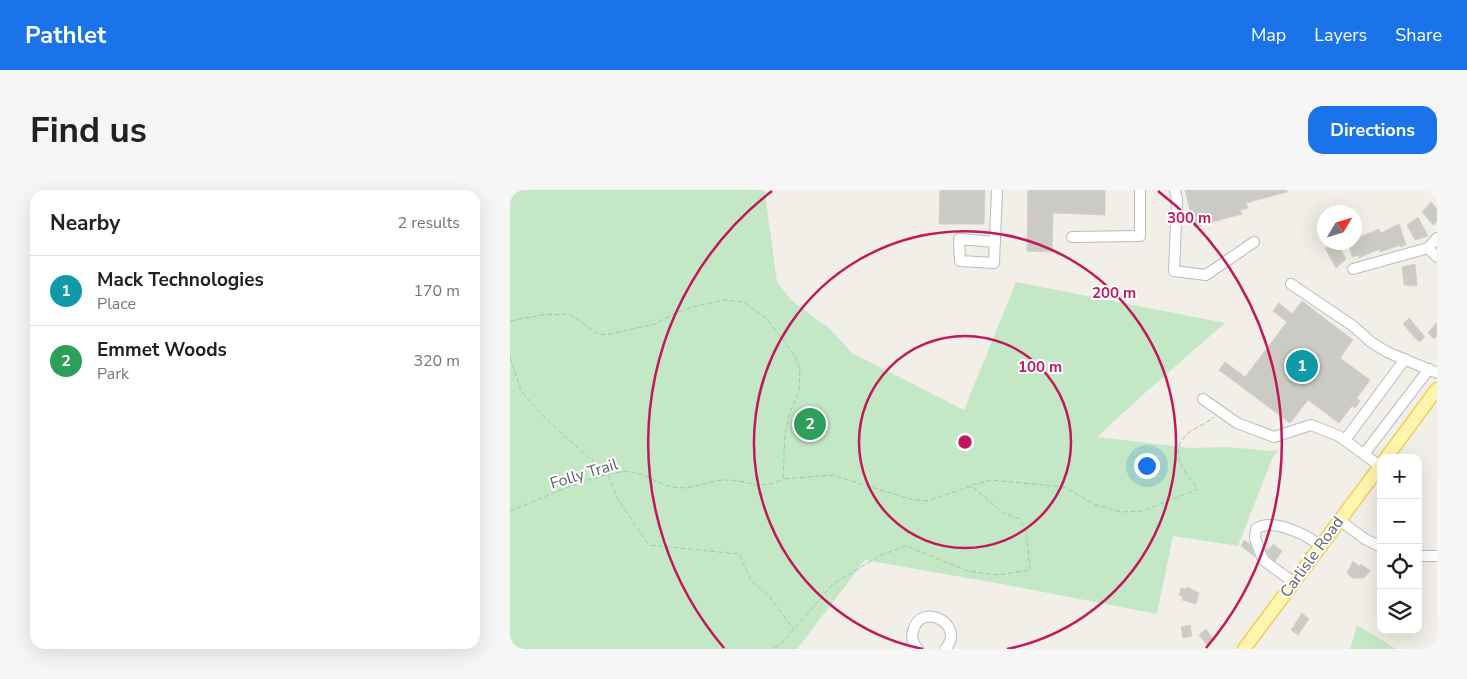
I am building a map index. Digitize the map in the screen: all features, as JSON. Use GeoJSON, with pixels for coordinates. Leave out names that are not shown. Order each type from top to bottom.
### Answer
{"type":"FeatureCollection","features":[{"type":"Feature","properties":{"kind":"main road"},"geometry":{"type":"LineString","coordinates":[[1389,454],[1433,404],[1437,389]]}},
{"type":"Feature","properties":{"kind":"main road","name":"Carlisle Road"},"geometry":{"type":"LineString","coordinates":[[1244,649],[1377,471]]}},
{"type":"Feature","properties":{"kind":"street"},"geometry":{"type":"LineString","coordinates":[[995,242],[997,190]]}},
{"type":"Feature","properties":{"kind":"street"},"geometry":{"type":"LineString","coordinates":[[1072,237],[1140,236],[1140,190]]}},
{"type":"Feature","properties":{"kind":"street"},"geometry":{"type":"LineString","coordinates":[[1175,190],[1177,200],[1174,271],[1206,275],[1254,242]]}},
{"type":"Feature","properties":{"kind":"street"},"geometry":{"type":"LineString","coordinates":[[1353,269],[1428,248],[1437,238]]}},
{"type":"Feature","properties":{"kind":"street"},"geometry":{"type":"LineString","coordinates":[[1428,248],[1437,257]]}},
{"type":"Feature","properties":{"kind":"street"},"geometry":{"type":"LineString","coordinates":[[1291,284],[1353,326],[1370,342],[1433,371],[1364,454]]}},
{"type":"Feature","properties":{"kind":"street"},"geometry":{"type":"LineString","coordinates":[[1345,440],[1405,359]]}},
{"type":"Feature","properties":{"kind":"street"},"geometry":{"type":"LineString","coordinates":[[1203,399],[1237,423],[1274,437],[1311,426],[1345,440],[1377,463]]}},
{"type":"Feature","properties":{"kind":"street"},"geometry":{"type":"LineString","coordinates":[[1339,520],[1365,539],[1377,544]]}},
{"type":"Feature","properties":{"kind":"street"},"geometry":{"type":"LineString","coordinates":[[1293,582],[1263,560],[1255,538],[1256,529],[1264,525],[1277,526],[1297,532],[1320,545]]}},
{"type":"Feature","properties":{"kind":"street"},"geometry":{"type":"LineString","coordinates":[[1422,556],[1437,556]]}},
{"type":"Feature","properties":{"kind":"street"},"geometry":{"type":"LineString","coordinates":[[918,649],[913,641],[913,628],[921,619],[933,616],[945,621],[949,626],[951,640],[947,649]]}},
{"type":"Feature","properties":{"kind":"path"},"geometry":{"type":"LineString","coordinates":[[510,321],[542,315],[570,314],[596,333],[606,335],[655,324],[677,312],[700,305],[725,300],[744,302],[768,320],[795,356],[800,370],[799,391],[788,414],[785,433],[783,479]]}},
{"type":"Feature","properties":{"kind":"path"},"geometry":{"type":"LineString","coordinates":[[510,356],[521,391],[546,418],[608,475],[618,500],[649,545],[739,554],[752,582],[769,596],[794,629]]}},
{"type":"Feature","properties":{"kind":"path","name":"Folly Trail"},"geometry":{"type":"LineString","coordinates":[[510,511],[608,475],[624,471],[673,487],[692,487],[725,480],[767,486],[783,479],[832,475],[910,499],[927,502],[991,480],[1064,487],[1094,504],[1121,512],[1142,511],[1198,489],[1178,459],[1176,451],[1183,438],[1220,411]]}},
{"type":"Feature","properties":{"kind":"path"},"geometry":{"type":"LineString","coordinates":[[774,649],[833,584],[881,555],[906,546],[968,571],[998,575],[1030,570],[1026,531],[1020,519],[1004,513],[972,486]]}},
{"type":"Feature","properties":{"kind":"green space"},"geometry":{"type":"Polygon","coordinates":[[[510,190],[762,190],[765,193],[777,282],[791,300],[830,329],[852,353],[964,410],[1016,282],[1225,323],[1097,437],[1190,448],[1227,447],[1272,451],[1278,449],[1272,459],[1238,546],[1173,536],[1157,614],[865,560],[797,649],[510,649],[510,190]]]}},
{"type":"Feature","properties":{"kind":"green space"},"geometry":{"type":"Polygon","coordinates":[[[1357,625],[1396,649],[1350,649],[1357,625]]]}},
{"type":"Feature","properties":{"kind":"building"},"geometry":{"type":"Polygon","coordinates":[[[940,190],[985,190],[984,224],[939,224],[940,190]]]}},
{"type":"Feature","properties":{"kind":"building"},"geometry":{"type":"Polygon","coordinates":[[[1028,190],[1105,190],[1105,215],[1053,213],[1052,252],[1027,251],[1028,190]]]}},
{"type":"Feature","properties":{"kind":"building"},"geometry":{"type":"Polygon","coordinates":[[[1185,190],[1287,190],[1287,192],[1246,203],[1248,208],[1240,210],[1242,214],[1194,227],[1185,190]]]}},
{"type":"Feature","properties":{"kind":"building"},"geometry":{"type":"Polygon","coordinates":[[[1431,202],[1437,209],[1437,222],[1433,225],[1422,212],[1431,202]]]}},
{"type":"Feature","properties":{"kind":"building"},"geometry":{"type":"Polygon","coordinates":[[[1418,217],[1428,236],[1415,240],[1407,225],[1418,217]]]}},
{"type":"Feature","properties":{"kind":"building"},"geometry":{"type":"Polygon","coordinates":[[[1399,224],[1406,245],[1400,247],[1400,245],[1380,252],[1379,249],[1359,258],[1359,255],[1352,257],[1350,250],[1362,250],[1362,236],[1379,229],[1381,233],[1399,224]]]}},
{"type":"Feature","properties":{"kind":"building"},"geometry":{"type":"Polygon","coordinates":[[[1326,250],[1341,250],[1346,259],[1336,268],[1326,250]]]}},
{"type":"Feature","properties":{"kind":"building"},"geometry":{"type":"Polygon","coordinates":[[[1415,264],[1417,286],[1404,285],[1402,267],[1415,264]]]}},
{"type":"Feature","properties":{"kind":"building"},"geometry":{"type":"Polygon","coordinates":[[[1302,301],[1353,340],[1340,358],[1370,380],[1357,398],[1360,401],[1355,408],[1352,406],[1339,423],[1308,400],[1290,423],[1219,370],[1225,362],[1245,377],[1287,322],[1273,311],[1279,303],[1292,314],[1302,301]]]}},
{"type":"Feature","properties":{"kind":"building"},"geometry":{"type":"Polygon","coordinates":[[[1409,318],[1425,337],[1419,342],[1403,324],[1409,318]]]}},
{"type":"Feature","properties":{"kind":"building"},"geometry":{"type":"Polygon","coordinates":[[[1437,322],[1437,336],[1434,339],[1428,333],[1437,322]]]}},
{"type":"Feature","properties":{"kind":"building"},"geometry":{"type":"Polygon","coordinates":[[[1244,540],[1250,544],[1255,557],[1241,546],[1244,540]]]}},
{"type":"Feature","properties":{"kind":"building"},"geometry":{"type":"Polygon","coordinates":[[[1273,544],[1282,551],[1275,561],[1269,556],[1266,548],[1269,550],[1273,544]]]}},
{"type":"Feature","properties":{"kind":"building"},"geometry":{"type":"Polygon","coordinates":[[[1353,561],[1370,571],[1364,578],[1352,578],[1347,573],[1353,561]]]}},
{"type":"Feature","properties":{"kind":"building"},"geometry":{"type":"Polygon","coordinates":[[[1187,587],[1199,593],[1196,604],[1182,600],[1183,596],[1179,595],[1181,588],[1186,589],[1187,587]]]}},
{"type":"Feature","properties":{"kind":"building"},"geometry":{"type":"Polygon","coordinates":[[[1302,613],[1309,619],[1298,635],[1291,630],[1302,613]]]}},
{"type":"Feature","properties":{"kind":"building"},"geometry":{"type":"Polygon","coordinates":[[[1190,625],[1192,636],[1183,638],[1181,627],[1190,625]]]}},
{"type":"Feature","properties":{"kind":"building"},"geometry":{"type":"Polygon","coordinates":[[[1206,629],[1214,640],[1208,646],[1199,635],[1206,629]]]}},
{"type":"Feature","properties":{"kind":"place","name":"Mack Technologies"},"geometry":{"type":"Point","coordinates":[1302,366]}},
{"type":"Feature","properties":{"kind":"place","name":"Emmet Woods"},"geometry":{"type":"Point","coordinates":[810,424]}}]}
